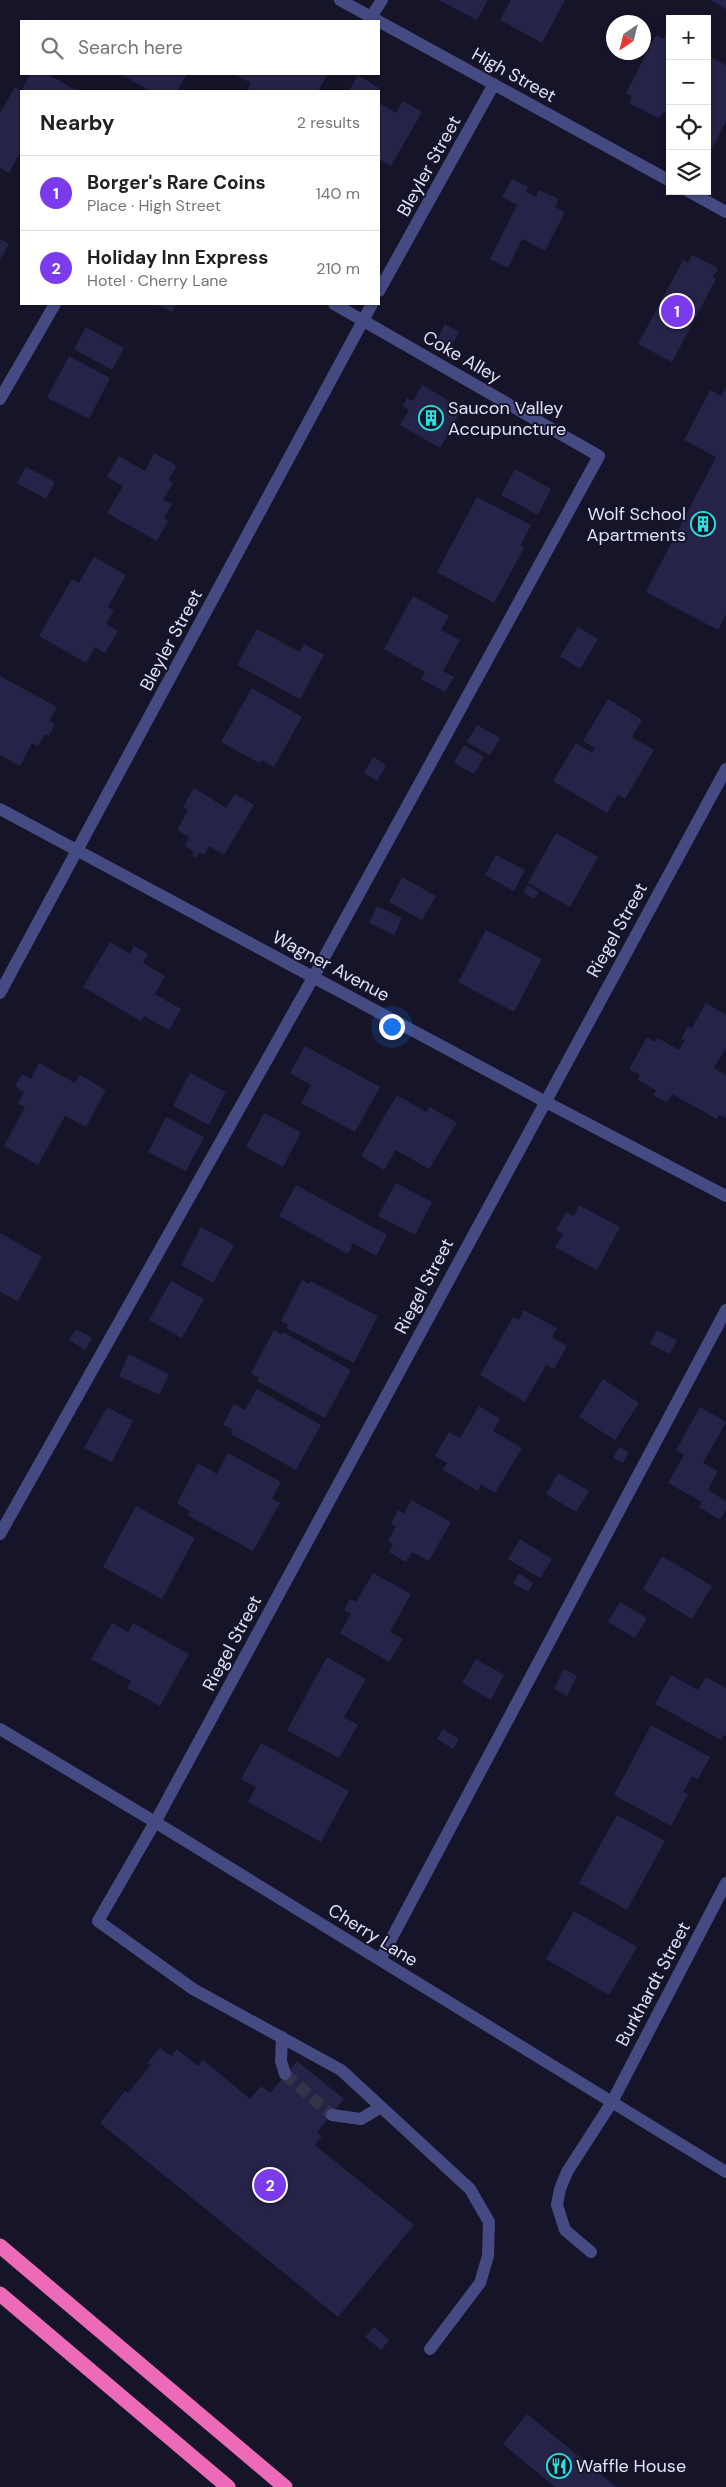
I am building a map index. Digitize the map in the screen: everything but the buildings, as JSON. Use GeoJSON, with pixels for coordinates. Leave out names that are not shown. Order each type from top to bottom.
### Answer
{"type":"FeatureCollection","features":[{"type":"Feature","properties":{"kind":"highway"},"geometry":{"type":"LineString","coordinates":[[0,2246],[285,2487]]}},
{"type":"Feature","properties":{"kind":"highway"},"geometry":{"type":"LineString","coordinates":[[0,2294],[228,2487]]}},
{"type":"Feature","properties":{"kind":"street","name":"High Street"},"geometry":{"type":"LineString","coordinates":[[340,0],[377,20]]}},
{"type":"Feature","properties":{"kind":"street"},"geometry":{"type":"LineString","coordinates":[[371,17],[382,0]]}},
{"type":"Feature","properties":{"kind":"street","name":"High Street"},"geometry":{"type":"LineString","coordinates":[[380,22],[666,179]]}},
{"type":"Feature","properties":{"kind":"street","name":"Bleyler Street"},"geometry":{"type":"LineString","coordinates":[[380,290],[494,84]]}},
{"type":"Feature","properties":{"kind":"street"},"geometry":{"type":"LineString","coordinates":[[696,195],[725,209]]}},
{"type":"Feature","properties":{"kind":"street"},"geometry":{"type":"LineString","coordinates":[[0,399],[54,305]]}},
{"type":"Feature","properties":{"kind":"street","name":"Coke Alley"},"geometry":{"type":"LineString","coordinates":[[314,976],[599,456],[336,305]]}},
{"type":"Feature","properties":{"kind":"street","name":"Bleyler Street"},"geometry":{"type":"LineString","coordinates":[[0,993],[371,305]]}},
{"type":"Feature","properties":{"kind":"street","name":"Riegel Street"},"geometry":{"type":"LineString","coordinates":[[282,2038],[193,1988],[98,1921],[155,1822],[726,768]]}},
{"type":"Feature","properties":{"kind":"street","name":"Wagner Avenue"},"geometry":{"type":"LineString","coordinates":[[0,809],[544,1101],[726,1196]]}},
{"type":"Feature","properties":{"kind":"street"},"geometry":{"type":"LineString","coordinates":[[0,1534],[314,976]]}},
{"type":"Feature","properties":{"kind":"street"},"geometry":{"type":"LineString","coordinates":[[380,1960],[726,1310]]}},
{"type":"Feature","properties":{"kind":"street","name":"Cherry Lane"},"geometry":{"type":"LineString","coordinates":[[0,1730],[155,1822],[726,2172]]}},
{"type":"Feature","properties":{"kind":"street","name":"Burkhardt Street"},"geometry":{"type":"LineString","coordinates":[[591,2252],[565,2230],[557,2205],[566,2172],[612,2102],[726,1882]]}},
{"type":"Feature","properties":{"kind":"street"},"geometry":{"type":"LineString","coordinates":[[285,2074],[281,2061],[282,2038],[341,2070],[470,2188],[489,2222],[488,2256],[480,2283],[430,2349]]}},
{"type":"Feature","properties":{"kind":"street"},"geometry":{"type":"LineString","coordinates":[[332,2115],[361,2120],[381,2107]]}},
{"type":"Feature","properties":{"kind":"tunnel"},"geometry":{"type":"LineString","coordinates":[[285,2074],[332,2115]]}},
{"type":"Feature","properties":{"kind":"place","name":"Borger's Rare Coins"},"geometry":{"type":"Point","coordinates":[677,311]}},
{"type":"Feature","properties":{"kind":"place","name":"Saucon Valley Accupuncture"},"geometry":{"type":"Point","coordinates":[431,418]}},
{"type":"Feature","properties":{"kind":"place","name":"Wolf School Apartments"},"geometry":{"type":"Point","coordinates":[703,524]}},
{"type":"Feature","properties":{"kind":"place","name":"Holiday Inn Express"},"geometry":{"type":"Point","coordinates":[270,2185]}},
{"type":"Feature","properties":{"kind":"place","name":"Waffle House"},"geometry":{"type":"Point","coordinates":[559,2466]}}]}
